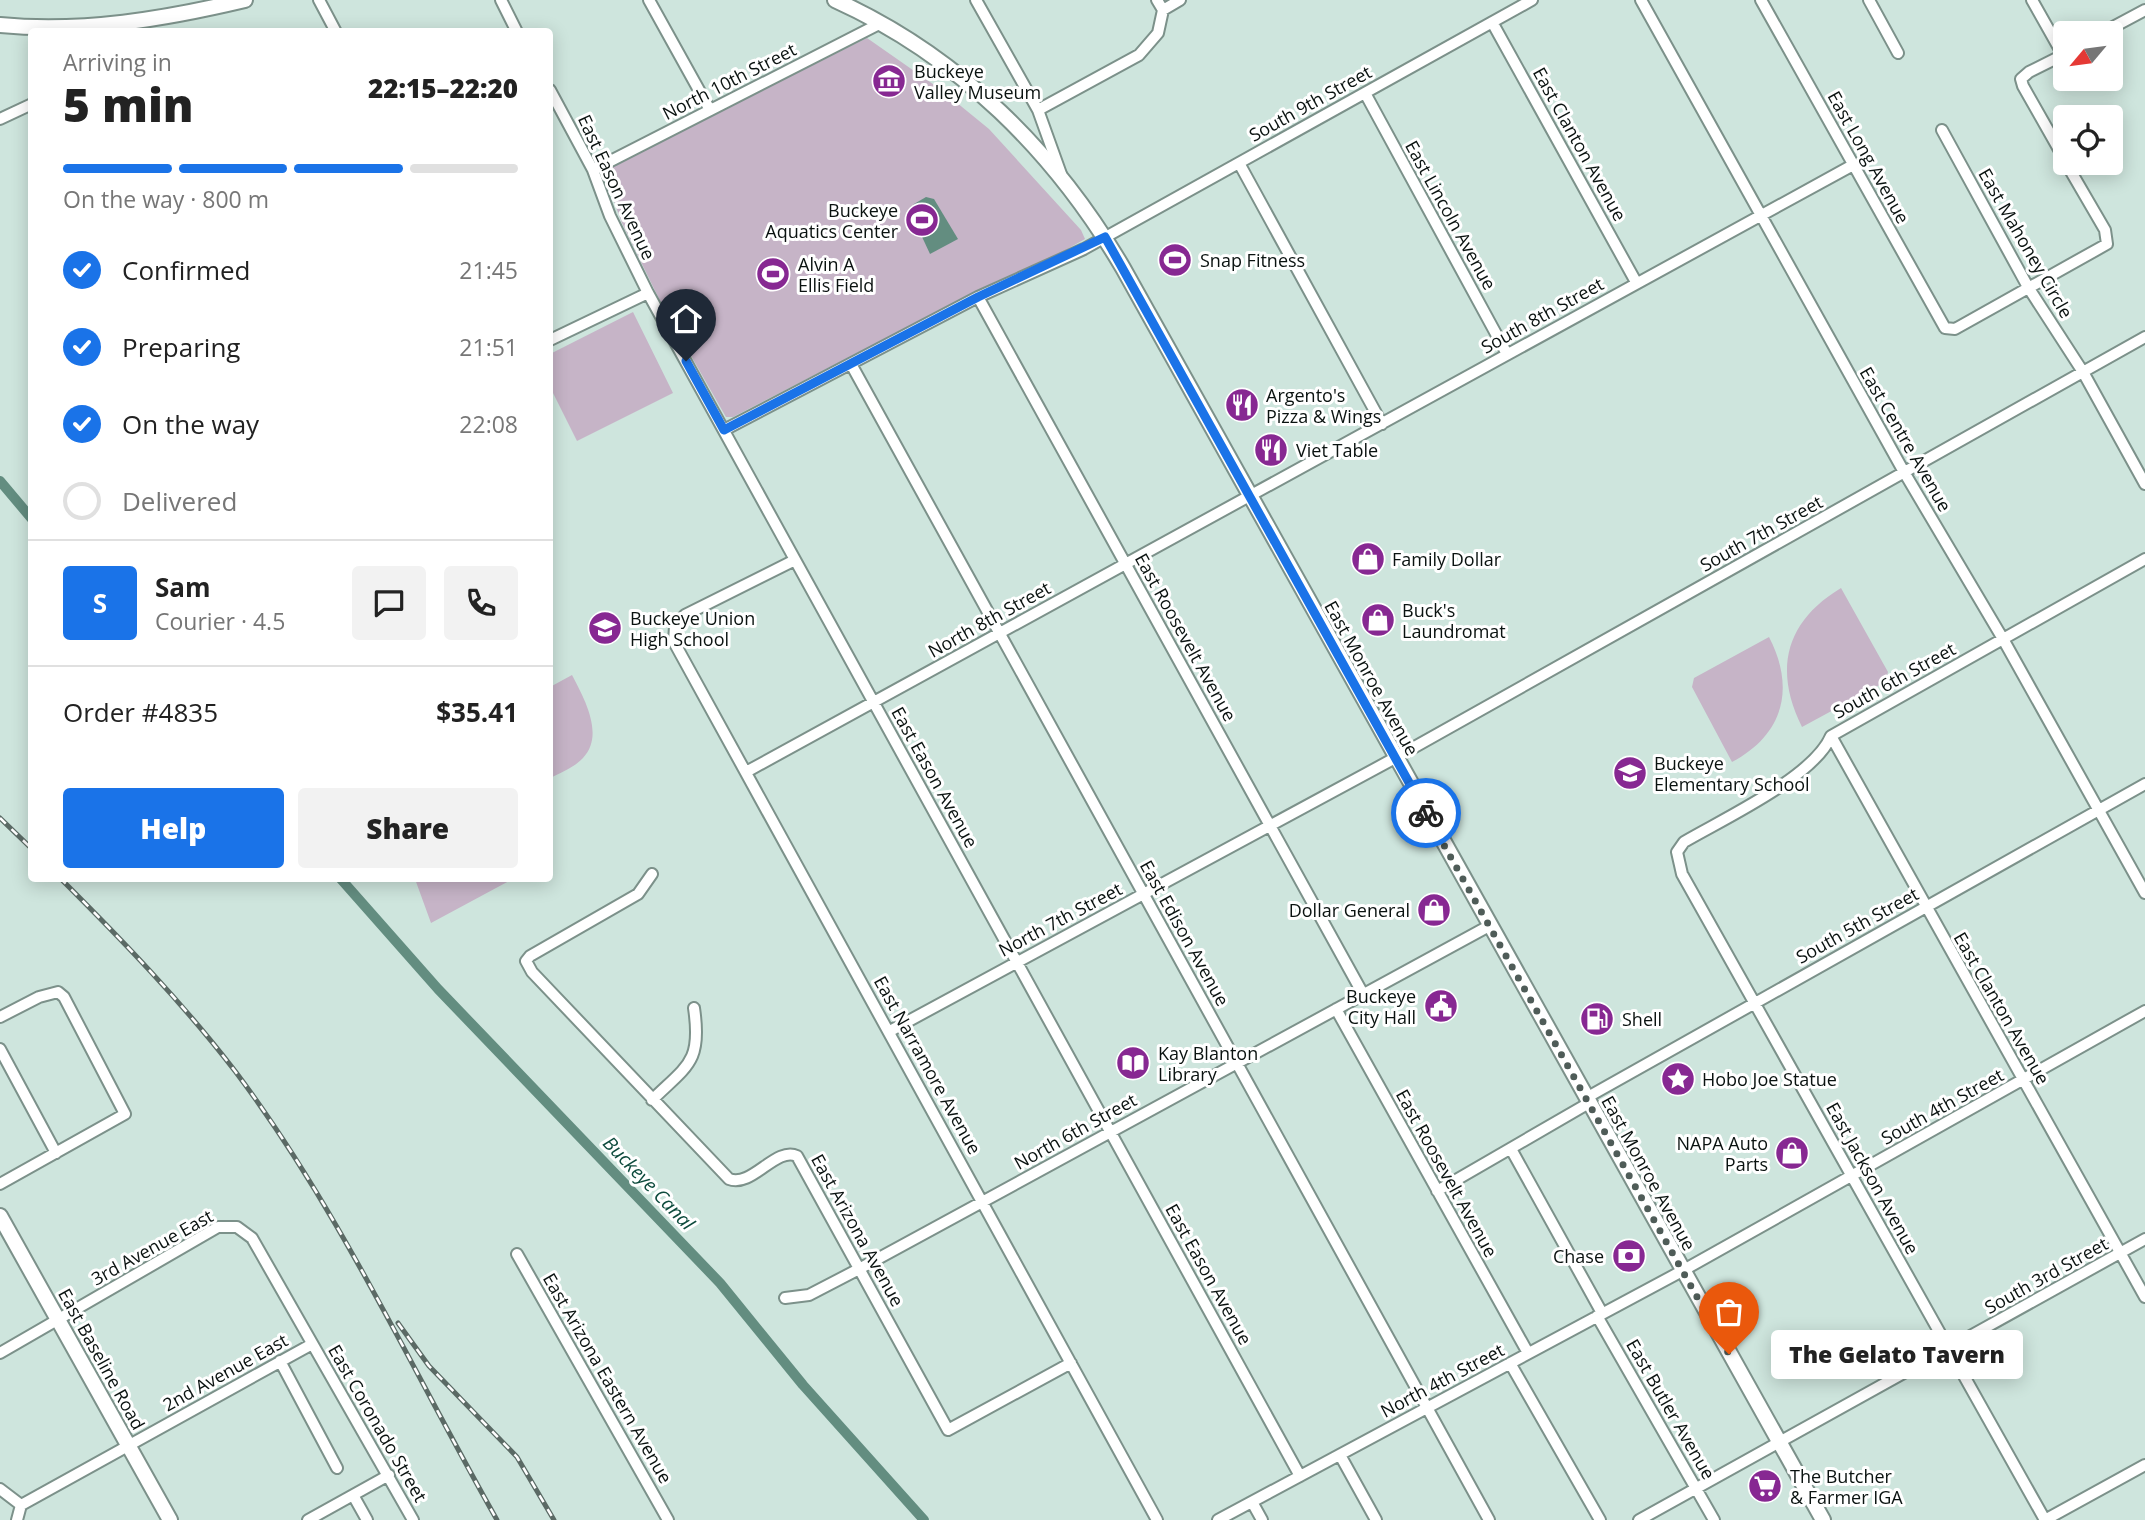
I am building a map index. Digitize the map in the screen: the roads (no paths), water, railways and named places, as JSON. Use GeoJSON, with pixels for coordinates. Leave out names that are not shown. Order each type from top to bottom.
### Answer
{"type":"FeatureCollection","features":[{"type":"Feature","properties":{"kind":"main road"},"geometry":{"type":"LineString","coordinates":[[835,0],[881,23],[971,85],[1027,137],[1062,177]]}},
{"type":"Feature","properties":{"kind":"main road"},"geometry":{"type":"LineString","coordinates":[[0,25],[115,27],[240,1]]}},
{"type":"Feature","properties":{"kind":"main road","name":"East Monroe Avenue"},"geometry":{"type":"LineString","coordinates":[[1062,177],[1105,237],[1823,1520]]}},
{"type":"Feature","properties":{"kind":"main road","name":"East Baseline Road"},"geometry":{"type":"LineString","coordinates":[[0,1216],[170,1520]]}},
{"type":"Feature","properties":{"kind":"street"},"geometry":{"type":"LineString","coordinates":[[319,0],[334,28]]}},
{"type":"Feature","properties":{"kind":"street"},"geometry":{"type":"LineString","coordinates":[[501,0],[515,28]]}},
{"type":"Feature","properties":{"kind":"street"},"geometry":{"type":"LineString","coordinates":[[649,0],[710,110]]}},
{"type":"Feature","properties":{"kind":"street","name":"East Monroe Avenue"},"geometry":{"type":"LineString","coordinates":[[976,0],[1038,110],[1062,177]]}},
{"type":"Feature","properties":{"kind":"street"},"geometry":{"type":"LineString","coordinates":[[1038,110],[1139,55],[1158,33],[1160,5],[1180,0]]}},
{"type":"Feature","properties":{"kind":"street","name":"South 9th Street"},"geometry":{"type":"LineString","coordinates":[[724,430],[978,297],[1105,237],[1532,0]]}},
{"type":"Feature","properties":{"kind":"street","name":"East Centre Avenue"},"geometry":{"type":"LineString","coordinates":[[1641,0],[1904,472],[2003,639],[2145,893]]}},
{"type":"Feature","properties":{"kind":"street","name":"East Long Avenue"},"geometry":{"type":"LineString","coordinates":[[1761,0],[1939,321],[1948,329],[1955,329],[2028,287]]}},
{"type":"Feature","properties":{"kind":"street"},"geometry":{"type":"LineString","coordinates":[[1869,0],[1898,53]]}},
{"type":"Feature","properties":{"kind":"street"},"geometry":{"type":"LineString","coordinates":[[2032,0],[2053,35]]}},
{"type":"Feature","properties":{"kind":"street"},"geometry":{"type":"LineString","coordinates":[[2123,22],[2145,10],[2139,0]]}},
{"type":"Feature","properties":{"kind":"street","name":"East Clanton Avenue"},"geometry":{"type":"LineString","coordinates":[[1492,22],[1636,282]]}},
{"type":"Feature","properties":{"kind":"street","name":"North 10th Street"},"geometry":{"type":"LineString","coordinates":[[593,170],[881,23]]}},
{"type":"Feature","properties":{"kind":"street"},"geometry":{"type":"LineString","coordinates":[[2053,60],[2021,79],[2022,86],[2053,139]]}},
{"type":"Feature","properties":{"kind":"street","name":"East Lincoln Avenue"},"geometry":{"type":"LineString","coordinates":[[1365,93],[1507,354]]}},
{"type":"Feature","properties":{"kind":"street","name":"East Eason Avenue"},"geometry":{"type":"LineString","coordinates":[[553,96],[593,170],[610,216],[648,293],[1300,1476]]}},
{"type":"Feature","properties":{"kind":"street"},"geometry":{"type":"LineString","coordinates":[[0,119],[28,106]]}},
{"type":"Feature","properties":{"kind":"street","name":"East Mahoney Circle"},"geometry":{"type":"LineString","coordinates":[[1942,130],[2028,287],[2083,372],[2145,484]]}},
{"type":"Feature","properties":{"kind":"street"},"geometry":{"type":"LineString","coordinates":[[1238,163],[1382,424]]}},
{"type":"Feature","properties":{"kind":"street","name":"South 8th Street"},"geometry":{"type":"LineString","coordinates":[[1250,497],[1636,282],[1853,165]]}},
{"type":"Feature","properties":{"kind":"street"},"geometry":{"type":"LineString","coordinates":[[2028,287],[2108,242],[2105,230],[2074,175]]}},
{"type":"Feature","properties":{"kind":"street"},"geometry":{"type":"LineString","coordinates":[[553,339],[648,293]]}},
{"type":"Feature","properties":{"kind":"street","name":"East Roosevelt Avenue"},"geometry":{"type":"LineString","coordinates":[[978,297],[1363,994]]}},
{"type":"Feature","properties":{"kind":"street","name":"South 7th Street"},"geometry":{"type":"LineString","coordinates":[[1395,758],[2145,337]]}},
{"type":"Feature","properties":{"kind":"street","name":"East Edison Avenue"},"geometry":{"type":"LineString","coordinates":[[851,364],[1489,1520]]}},
{"type":"Feature","properties":{"kind":"street","name":"North 8th Street"},"geometry":{"type":"LineString","coordinates":[[746,772],[1250,497]]}},
{"type":"Feature","properties":{"kind":"street","name":"South 6th Street"},"geometry":{"type":"LineString","coordinates":[[1677,852],[1684,842],[1789,781],[1825,751],[1831,736],[2145,559]]}},
{"type":"Feature","properties":{"kind":"street","name":"East Narramore Avenue"},"geometry":{"type":"LineString","coordinates":[[795,560],[685,615],[675,626],[674,642],[1157,1520]]}},
{"type":"Feature","properties":{"kind":"street","name":"East Clanton Avenue"},"geometry":{"type":"LineString","coordinates":[[1831,736],[1924,907],[2145,1297]]}},
{"type":"Feature","properties":{"kind":"street","name":"North 7th Street"},"geometry":{"type":"LineString","coordinates":[[890,1031],[1395,758]]}},
{"type":"Feature","properties":{"kind":"street","name":"South 5th Street"},"geometry":{"type":"LineString","coordinates":[[1437,1191],[1754,1003],[2145,783]]}},
{"type":"Feature","properties":{"kind":"street","name":"East Jackson Avenue"},"geometry":{"type":"LineString","coordinates":[[1677,852],[1682,874],[2045,1520]]}},
{"type":"Feature","properties":{"kind":"street","name":"East Arizona Avenue"},"geometry":{"type":"LineString","coordinates":[[652,874],[638,894],[539,949],[526,961],[532,972],[652,1100],[733,1181],[795,1153],[948,1430],[1072,1363]]}},
{"type":"Feature","properties":{"kind":"street","name":"North 6th Street"},"geometry":{"type":"LineString","coordinates":[[785,1298],[809,1295],[859,1269],[1489,926]]}},
{"type":"Feature","properties":{"kind":"street"},"geometry":{"type":"LineString","coordinates":[[0,1017],[39,997],[58,992],[64,997],[125,1114],[0,1184]]}},
{"type":"Feature","properties":{"kind":"street"},"geometry":{"type":"LineString","coordinates":[[652,1100],[695,1054],[697,1031],[694,1008]]}},
{"type":"Feature","properties":{"kind":"street","name":"East Roosevelt Avenue"},"geometry":{"type":"LineString","coordinates":[[1336,1009],[1528,1353]]}},
{"type":"Feature","properties":{"kind":"street","name":"South 4th Street"},"geometry":{"type":"LineString","coordinates":[[1682,1271],[2145,1011]]}},
{"type":"Feature","properties":{"kind":"street"},"geometry":{"type":"LineString","coordinates":[[0,1049],[56,1153]]}},
{"type":"Feature","properties":{"kind":"street","name":"East Butler Avenue"},"geometry":{"type":"LineString","coordinates":[[1511,1149],[1714,1520]]}},
{"type":"Feature","properties":{"kind":"street","name":"3rd Avenue East"},"geometry":{"type":"LineString","coordinates":[[0,1353],[225,1226],[237,1227],[252,1238],[312,1343]]}},
{"type":"Feature","properties":{"kind":"street","name":"South 3rd Street"},"geometry":{"type":"LineString","coordinates":[[1639,1520],[2145,1239]]}},
{"type":"Feature","properties":{"kind":"street","name":"East Arizona Eastern Avenue"},"geometry":{"type":"LineString","coordinates":[[517,1254],[668,1520]]}},
{"type":"Feature","properties":{"kind":"street","name":"North 4th Street"},"geometry":{"type":"LineString","coordinates":[[1218,1520],[1682,1271]]}},
{"type":"Feature","properties":{"kind":"street","name":"2nd Avenue East"},"geometry":{"type":"LineString","coordinates":[[21,1505],[312,1343]]}},
{"type":"Feature","properties":{"kind":"street","name":"East Coronado Street"},"geometry":{"type":"LineString","coordinates":[[312,1343],[413,1520]]}},
{"type":"Feature","properties":{"kind":"street"},"geometry":{"type":"LineString","coordinates":[[280,1362],[337,1468]]}},
{"type":"Feature","properties":{"kind":"street"},"geometry":{"type":"LineString","coordinates":[[1510,1363],[1600,1520]]}},
{"type":"Feature","properties":{"kind":"street"},"geometry":{"type":"LineString","coordinates":[[1340,1455],[1376,1520]]}},
{"type":"Feature","properties":{"kind":"street"},"geometry":{"type":"LineString","coordinates":[[2045,1520],[2145,1465]]}},
{"type":"Feature","properties":{"kind":"street"},"geometry":{"type":"LineString","coordinates":[[308,1520],[389,1475]]}},
{"type":"Feature","properties":{"kind":"street"},"geometry":{"type":"LineString","coordinates":[[0,1489],[21,1505],[17,1520]]}},
{"type":"Feature","properties":{"kind":"street"},"geometry":{"type":"LineString","coordinates":[[353,1495],[367,1520]]}},
{"type":"Feature","properties":{"kind":"street"},"geometry":{"type":"LineString","coordinates":[[1252,1502],[1262,1520]]}},
{"type":"Feature","properties":{"kind":"waterway","name":"Buckeye Canal"},"geometry":{"type":"LineString","coordinates":[[0,481],[28,514]]}},
{"type":"Feature","properties":{"kind":"waterway","name":"Buckeye Canal"},"geometry":{"type":"LineString","coordinates":[[344,882],[438,989],[720,1283],[803,1385],[924,1520]]}},
{"type":"Feature","properties":{"kind":"railway"},"geometry":{"type":"LineString","coordinates":[[0,818],[28,845]]}},
{"type":"Feature","properties":{"kind":"railway"},"geometry":{"type":"LineString","coordinates":[[64,882],[194,1020],[273,1124],[341,1234],[497,1520]]}},
{"type":"Feature","properties":{"kind":"railway"},"geometry":{"type":"LineString","coordinates":[[398,1323],[429,1366],[517,1457],[554,1520]]}},
{"type":"Feature","properties":{"kind":"place","name":"Buckeye Valley Museum"},"geometry":{"type":"Point","coordinates":[889,81]}},
{"type":"Feature","properties":{"kind":"place","name":"Buckeye Aquatics Center"},"geometry":{"type":"Point","coordinates":[922,220]}},
{"type":"Feature","properties":{"kind":"place","name":"Snap Fitness"},"geometry":{"type":"Point","coordinates":[1175,260]}},
{"type":"Feature","properties":{"kind":"place","name":"Alvin A Ellis Field"},"geometry":{"type":"Point","coordinates":[773,274]}},
{"type":"Feature","properties":{"kind":"place","name":"Argento's Pizza & Wings"},"geometry":{"type":"Point","coordinates":[1242,405]}},
{"type":"Feature","properties":{"kind":"place","name":"Viet Table"},"geometry":{"type":"Point","coordinates":[1271,450]}},
{"type":"Feature","properties":{"kind":"place","name":"Family Dollar"},"geometry":{"type":"Point","coordinates":[1368,559]}},
{"type":"Feature","properties":{"kind":"place","name":"Buck's Laundromat"},"geometry":{"type":"Point","coordinates":[1378,620]}},
{"type":"Feature","properties":{"kind":"place","name":"Buckeye Union High School"},"geometry":{"type":"Point","coordinates":[605,628]}},
{"type":"Feature","properties":{"kind":"place","name":"Buckeye Elementary School"},"geometry":{"type":"Point","coordinates":[1630,773]}},
{"type":"Feature","properties":{"kind":"place","name":"Dollar General"},"geometry":{"type":"Point","coordinates":[1434,910]}},
{"type":"Feature","properties":{"kind":"place","name":"Buckeye City Hall"},"geometry":{"type":"Point","coordinates":[1441,1006]}},
{"type":"Feature","properties":{"kind":"place","name":"Shell"},"geometry":{"type":"Point","coordinates":[1597,1019]}},
{"type":"Feature","properties":{"kind":"place","name":"Kay Blanton Library"},"geometry":{"type":"Point","coordinates":[1133,1063]}},
{"type":"Feature","properties":{"kind":"place","name":"Hobo Joe Statue"},"geometry":{"type":"Point","coordinates":[1678,1079]}},
{"type":"Feature","properties":{"kind":"place","name":"NAPA Auto Parts"},"geometry":{"type":"Point","coordinates":[1792,1153]}},
{"type":"Feature","properties":{"kind":"place","name":"Chase"},"geometry":{"type":"Point","coordinates":[1629,1256]}},
{"type":"Feature","properties":{"kind":"place","name":"The Gelato Tavern"},"geometry":{"type":"Point","coordinates":[1729,1354]}},
{"type":"Feature","properties":{"kind":"place","name":"The Butcher & Farmer IGA"},"geometry":{"type":"Point","coordinates":[1765,1486]}}]}
